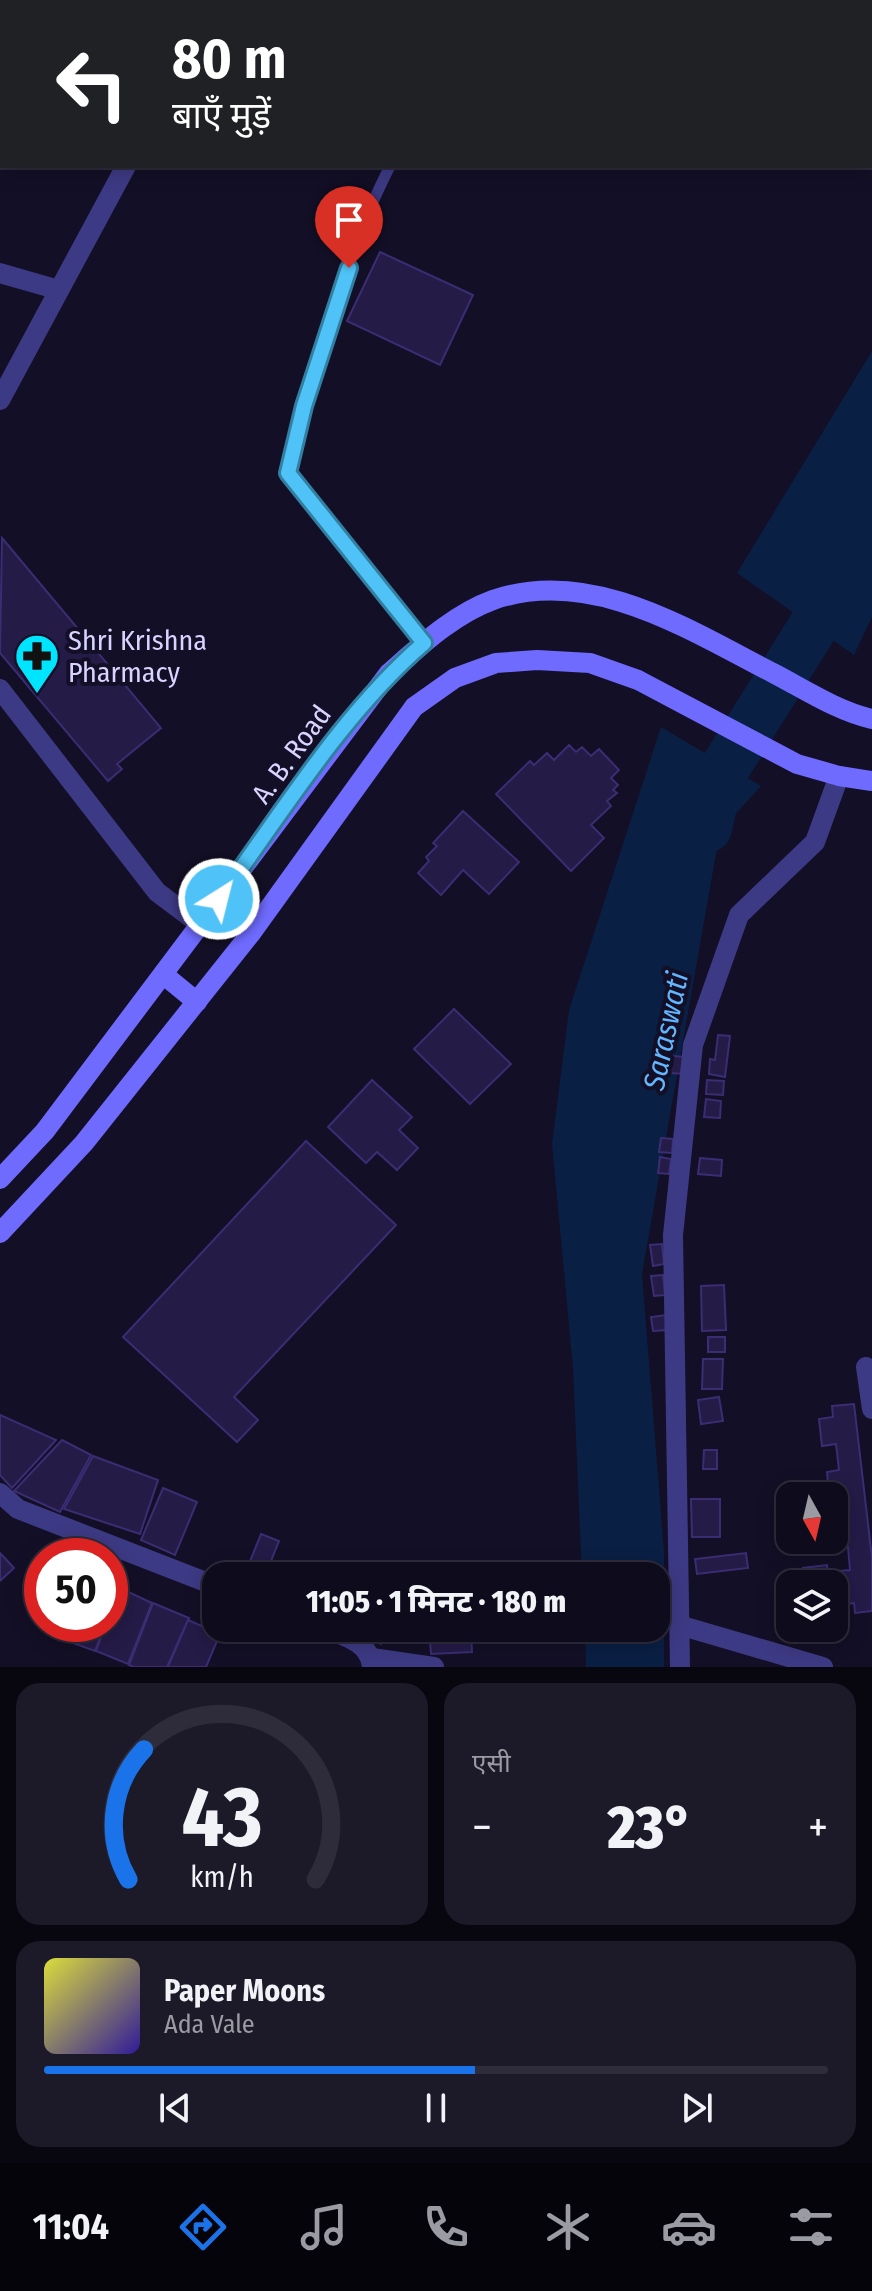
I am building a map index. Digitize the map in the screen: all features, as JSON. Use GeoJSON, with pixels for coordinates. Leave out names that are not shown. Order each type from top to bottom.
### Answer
{"type":"FeatureCollection","features":[{"type":"Feature","properties":{"kind":"main road","name":"A. B. Road"},"geometry":{"type":"LineString","coordinates":[[0,1179],[45,1131],[164,975],[351,719],[389,673],[424,643],[492,601],[540,590],[580,592],[677,624],[834,705],[872,719]]}},
{"type":"Feature","properties":{"kind":"main road"},"geometry":{"type":"LineString","coordinates":[[0,1233],[84,1143],[197,1002],[252,932],[414,707],[455,678],[496,663],[537,660],[590,663],[638,680],[797,764],[839,776],[872,781]]}},
{"type":"Feature","properties":{"kind":"main road"},"geometry":{"type":"LineString","coordinates":[[164,975],[197,1002]]}},
{"type":"Feature","properties":{"kind":"street"},"geometry":{"type":"LineString","coordinates":[[0,400],[125,168]]}},
{"type":"Feature","properties":{"kind":"street"},"geometry":{"type":"LineString","coordinates":[[0,273],[59,290]]}},
{"type":"Feature","properties":{"kind":"street"},"geometry":{"type":"LineString","coordinates":[[0,689],[157,892],[201,925]]}},
{"type":"Feature","properties":{"kind":"street"},"geometry":{"type":"LineString","coordinates":[[680,1667],[673,1235],[693,1045],[739,915],[815,842],[839,776]]}},
{"type":"Feature","properties":{"kind":"street"},"geometry":{"type":"LineString","coordinates":[[866,1367],[872,1409]]}},
{"type":"Feature","properties":{"kind":"street"},"geometry":{"type":"LineString","coordinates":[[0,1493],[18,1509],[202,1581]]}},
{"type":"Feature","properties":{"kind":"street"},"geometry":{"type":"LineString","coordinates":[[679,1625],[823,1667]]}},
{"type":"Feature","properties":{"kind":"street"},"geometry":{"type":"LineString","coordinates":[[354,1642],[363,1646],[372,1663],[434,1667]]}},
{"type":"Feature","properties":{"kind":"lane"},"geometry":{"type":"LineString","coordinates":[[389,168],[367,213],[304,406],[288,473],[424,643]]}},
{"type":"Feature","properties":{"kind":"water"},"geometry":{"type":"Polygon","coordinates":[[[872,351],[872,617],[854,655],[737,573],[872,351]]]}},
{"type":"Feature","properties":{"kind":"water"},"geometry":{"type":"Polygon","coordinates":[[[661,727],[761,786],[720,831],[642,1274],[664,1562],[581,1562],[573,1368],[552,1144],[569,1010],[661,727]]]}},
{"type":"Feature","properties":{"kind":"water"},"geometry":{"type":"Polygon","coordinates":[[[585,1642],[664,1642],[664,1667],[586,1667],[585,1642]]]}},
{"type":"Feature","properties":{"kind":"building"},"geometry":{"type":"Polygon","coordinates":[[[380,252],[473,295],[440,365],[347,321],[380,252]]]}},
{"type":"Feature","properties":{"kind":"building"},"geometry":{"type":"Polygon","coordinates":[[[2,538],[161,728],[117,764],[122,769],[108,781],[0,653],[2,538]]]}},
{"type":"Feature","properties":{"kind":"building"},"geometry":{"type":"Polygon","coordinates":[[[569,745],[576,752],[582,747],[591,756],[599,749],[619,770],[611,778],[618,785],[613,790],[617,793],[607,801],[611,806],[591,825],[604,838],[571,871],[496,794],[530,761],[534,765],[547,753],[554,760],[569,745]]]}},
{"type":"Feature","properties":{"kind":"building"},"geometry":{"type":"Polygon","coordinates":[[[463,811],[519,862],[489,894],[463,870],[441,895],[418,873],[429,861],[426,857],[437,846],[433,843],[463,811]]]}},
{"type":"Feature","properties":{"kind":"building"},"geometry":{"type":"Polygon","coordinates":[[[454,1009],[511,1064],[470,1104],[414,1049],[454,1009]]]}},
{"type":"Feature","properties":{"kind":"building"},"geometry":{"type":"Polygon","coordinates":[[[718,1035],[730,1036],[725,1077],[709,1074],[710,1059],[715,1060],[718,1035]]]}},
{"type":"Feature","properties":{"kind":"building"},"geometry":{"type":"Polygon","coordinates":[[[672,1056],[686,1057],[685,1074],[671,1073],[672,1056]]]}},
{"type":"Feature","properties":{"kind":"building"},"geometry":{"type":"Polygon","coordinates":[[[372,1080],[412,1117],[399,1130],[418,1148],[397,1170],[377,1152],[366,1163],[328,1127],[372,1080]]]}},
{"type":"Feature","properties":{"kind":"building"},"geometry":{"type":"Polygon","coordinates":[[[707,1080],[724,1081],[723,1095],[706,1094],[707,1080]]]}},
{"type":"Feature","properties":{"kind":"building"},"geometry":{"type":"Polygon","coordinates":[[[706,1099],[721,1101],[720,1118],[704,1117],[706,1099]]]}},
{"type":"Feature","properties":{"kind":"building"},"geometry":{"type":"Polygon","coordinates":[[[661,1138],[673,1139],[672,1153],[659,1152],[661,1138]]]}},
{"type":"Feature","properties":{"kind":"building"},"geometry":{"type":"Polygon","coordinates":[[[306,1141],[396,1225],[234,1397],[258,1420],[237,1442],[123,1337],[306,1141]]]}},
{"type":"Feature","properties":{"kind":"building"},"geometry":{"type":"Polygon","coordinates":[[[660,1157],[671,1159],[669,1174],[658,1173],[660,1157]]]}},
{"type":"Feature","properties":{"kind":"building"},"geometry":{"type":"Polygon","coordinates":[[[700,1158],[722,1160],[721,1176],[698,1174],[700,1158]]]}},
{"type":"Feature","properties":{"kind":"building"},"geometry":{"type":"Polygon","coordinates":[[[662,1244],[664,1264],[653,1266],[650,1245],[662,1244]]]}},
{"type":"Feature","properties":{"kind":"building"},"geometry":{"type":"Polygon","coordinates":[[[663,1275],[665,1295],[654,1296],[651,1276],[663,1275]]]}},
{"type":"Feature","properties":{"kind":"building"},"geometry":{"type":"Polygon","coordinates":[[[724,1285],[726,1330],[702,1331],[701,1286],[724,1285]]]}},
{"type":"Feature","properties":{"kind":"building"},"geometry":{"type":"Polygon","coordinates":[[[666,1315],[668,1330],[653,1331],[651,1317],[666,1315]]]}},
{"type":"Feature","properties":{"kind":"building"},"geometry":{"type":"Polygon","coordinates":[[[708,1337],[725,1337],[725,1352],[708,1352],[708,1337]]]}},
{"type":"Feature","properties":{"kind":"building"},"geometry":{"type":"Polygon","coordinates":[[[703,1359],[723,1359],[722,1389],[702,1389],[703,1359]]]}},
{"type":"Feature","properties":{"kind":"building"},"geometry":{"type":"Polygon","coordinates":[[[719,1397],[723,1421],[701,1424],[698,1400],[719,1397]]]}},
{"type":"Feature","properties":{"kind":"building"},"geometry":{"type":"Polygon","coordinates":[[[854,1404],[872,1558],[872,1611],[855,1613],[854,1603],[848,1604],[848,1482],[828,1482],[827,1472],[839,1470],[836,1444],[822,1446],[819,1419],[833,1417],[832,1406],[854,1404]]]}},
{"type":"Feature","properties":{"kind":"building"},"geometry":{"type":"Polygon","coordinates":[[[0,1415],[56,1440],[12,1488],[0,1475],[0,1415]]]}},
{"type":"Feature","properties":{"kind":"building"},"geometry":{"type":"Polygon","coordinates":[[[62,1440],[91,1455],[60,1512],[14,1491],[62,1440]]]}},
{"type":"Feature","properties":{"kind":"building"},"geometry":{"type":"Polygon","coordinates":[[[704,1450],[717,1450],[717,1469],[703,1469],[704,1450]]]}},
{"type":"Feature","properties":{"kind":"building"},"geometry":{"type":"Polygon","coordinates":[[[93,1456],[158,1480],[140,1534],[64,1509],[93,1456]]]}},
{"type":"Feature","properties":{"kind":"building"},"geometry":{"type":"Polygon","coordinates":[[[163,1488],[197,1502],[175,1555],[141,1540],[163,1488]]]}},
{"type":"Feature","properties":{"kind":"building"},"geometry":{"type":"Polygon","coordinates":[[[691,1499],[720,1499],[720,1537],[692,1537],[691,1499]]]}},
{"type":"Feature","properties":{"kind":"building"},"geometry":{"type":"Polygon","coordinates":[[[261,1534],[279,1541],[271,1562],[250,1562],[261,1534]]]}},
{"type":"Feature","properties":{"kind":"building"},"geometry":{"type":"Polygon","coordinates":[[[0,1553],[14,1568],[0,1581],[0,1553]]]}},
{"type":"Feature","properties":{"kind":"building"},"geometry":{"type":"Polygon","coordinates":[[[746,1553],[748,1568],[697,1574],[695,1559],[746,1553]]]}},
{"type":"Feature","properties":{"kind":"building"},"geometry":{"type":"Polygon","coordinates":[[[827,1565],[828,1570],[803,1570],[803,1568],[827,1565]]]}},
{"type":"Feature","properties":{"kind":"building"},"geometry":{"type":"Polygon","coordinates":[[[128,1592],[152,1603],[128,1664],[96,1651],[99,1642],[128,1642],[128,1592]]]}},
{"type":"Feature","properties":{"kind":"building"},"geometry":{"type":"Polygon","coordinates":[[[153,1603],[189,1618],[167,1667],[134,1667],[129,1665],[153,1603]]]}},
{"type":"Feature","properties":{"kind":"building"},"geometry":{"type":"Polygon","coordinates":[[[188,1620],[202,1626],[202,1642],[217,1642],[206,1667],[168,1667],[188,1620]]]}},
{"type":"Feature","properties":{"kind":"building"},"geometry":{"type":"Polygon","coordinates":[[[70,1642],[98,1642],[95,1651],[70,1642]]]}},
{"type":"Feature","properties":{"kind":"building"},"geometry":{"type":"Polygon","coordinates":[[[430,1642],[471,1642],[472,1652],[431,1654],[430,1642]]]}},
{"type":"Feature","properties":{"kind":"waterway","name":"Saraswati"},"geometry":{"type":"LineString","coordinates":[[707,828],[718,779],[872,532]]}},
{"type":"Feature","properties":{"kind":"place","name":"Shri Krishna Pharmacy"},"geometry":{"type":"Point","coordinates":[37,695]}},
{"type":"Feature","properties":{"kind":"route"},"geometry":{"type":"LineString","coordinates":[[219,899],[351,719],[389,673],[424,643],[288,473],[304,406],[349,268]]}}]}
